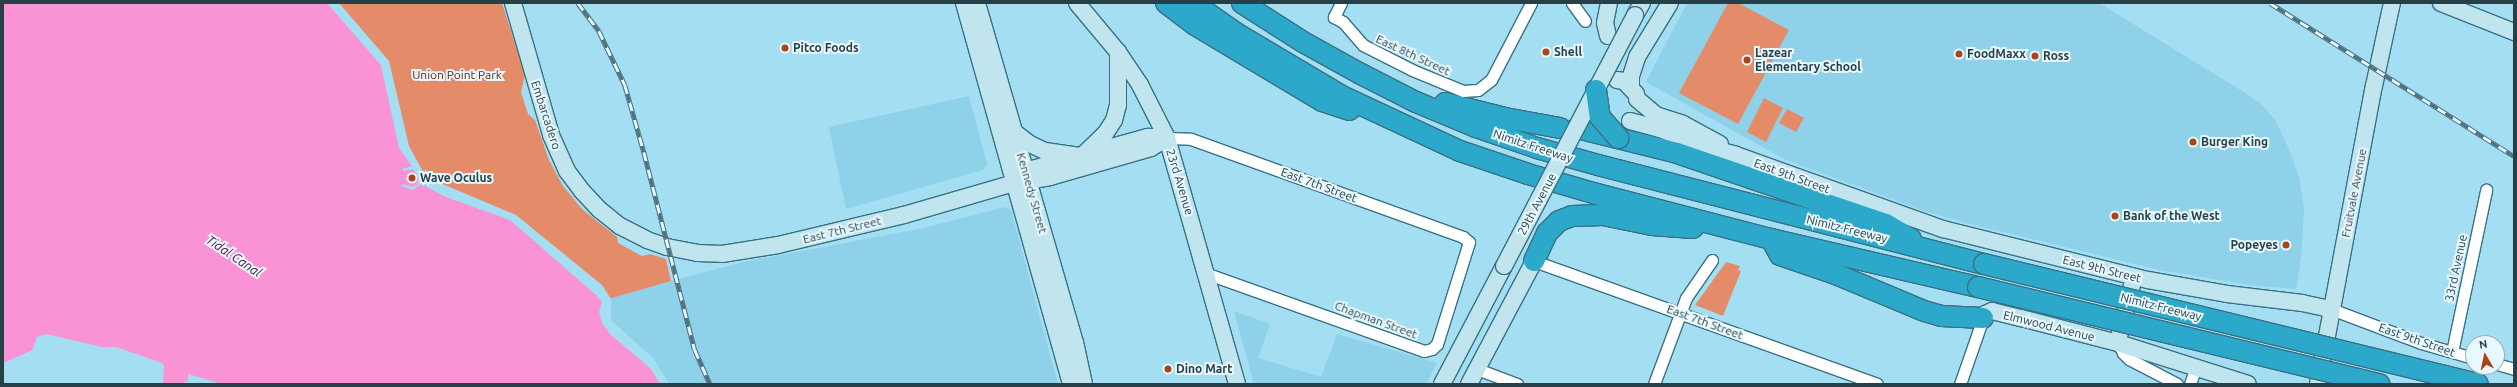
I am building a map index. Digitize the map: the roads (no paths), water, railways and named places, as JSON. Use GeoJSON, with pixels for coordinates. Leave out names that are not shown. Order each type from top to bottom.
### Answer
{"type":"FeatureCollection","features":[{"type":"Feature","properties":{"kind":"highway"},"geometry":{"type":"LineString","coordinates":[[1166,3],[1195,25],[1322,101],[1403,126]]}},
{"type":"Feature","properties":{"kind":"highway","name":"Nimitz Freeway"},"geometry":{"type":"LineString","coordinates":[[1193,3],[1288,65],[1342,96],[1403,126],[1460,151],[1528,174],[1770,239],[1978,287],[2379,384]]}},
{"type":"Feature","properties":{"kind":"highway","name":"Nimitz Freeway"},"geometry":{"type":"LineString","coordinates":[[1242,3],[1303,42],[1387,87],[1476,127],[1537,148],[1984,264],[2478,384]]}},
{"type":"Feature","properties":{"kind":"highway"},"geometry":{"type":"LineString","coordinates":[[1387,87],[1505,118],[1568,128],[1625,128]]}},
{"type":"Feature","properties":{"kind":"highway"},"geometry":{"type":"LineString","coordinates":[[1596,90],[1600,117],[1677,153],[1886,224],[1926,249]]}},
{"type":"Feature","properties":{"kind":"highway"},"geometry":{"type":"LineString","coordinates":[[1534,261],[1547,233],[1559,221],[1579,215],[1603,215],[1652,225],[1741,231]]}},
{"type":"Feature","properties":{"kind":"highway"},"geometry":{"type":"LineString","coordinates":[[1770,239],[1780,255],[1851,280],[1924,311],[1957,318],[1983,318]]}},
{"type":"Feature","properties":{"kind":"main road","name":"Embarcadero"},"geometry":{"type":"LineString","coordinates":[[512,3],[551,136],[567,171],[582,191],[615,222],[647,240],[668,247]]}},
{"type":"Feature","properties":{"kind":"main road","name":"Kennedy Street"},"geometry":{"type":"LineString","coordinates":[[964,3],[1023,179],[1075,342],[1084,384]]}},
{"type":"Feature","properties":{"kind":"main road","name":"Kennedy Street"},"geometry":{"type":"LineString","coordinates":[[977,3],[1014,132],[1023,179],[1071,384]]}},
{"type":"Feature","properties":{"kind":"main road","name":"23rd Avenue"},"geometry":{"type":"LineString","coordinates":[[1077,3],[1118,52],[1140,85],[1167,138],[1237,384]]}},
{"type":"Feature","properties":{"kind":"main road"},"geometry":{"type":"LineString","coordinates":[[1608,36],[1605,23],[1609,3]]}},
{"type":"Feature","properties":{"kind":"main road"},"geometry":{"type":"LineString","coordinates":[[1625,128],[1637,107],[1631,76],[1637,57],[1670,3]]}},
{"type":"Feature","properties":{"kind":"main road","name":"Fruitvale Avenue"},"geometry":{"type":"LineString","coordinates":[[2318,384],[2392,3]]}},
{"type":"Feature","properties":{"kind":"main road"},"geometry":{"type":"LineString","coordinates":[[2441,3],[2453,6],[2514,32]]}},
{"type":"Feature","properties":{"kind":"main road","name":"29th Avenue"},"geometry":{"type":"LineString","coordinates":[[1442,384],[1504,266],[1568,128],[1596,90],[1638,9]]}},
{"type":"Feature","properties":{"kind":"main road"},"geometry":{"type":"LineString","coordinates":[[1014,132],[1030,144],[1045,151],[1082,156],[1105,134],[1114,120],[1118,105],[1118,52]]}},
{"type":"Feature","properties":{"kind":"main road","name":"East 9th Street"},"geometry":{"type":"LineString","coordinates":[[1617,80],[1634,93],[1656,115],[1711,138],[1736,155]]}},
{"type":"Feature","properties":{"kind":"main road","name":"East 9th Street"},"geometry":{"type":"LineString","coordinates":[[1625,128],[1660,129],[1707,148],[1736,155],[1943,229],[2134,277],[2332,309]]}},
{"type":"Feature","properties":{"kind":"main road","name":"East 7th Street"},"geometry":{"type":"LineString","coordinates":[[1023,179],[1082,156],[1148,137],[1167,138]]}},
{"type":"Feature","properties":{"kind":"main road","name":"East 7th Street"},"geometry":{"type":"LineString","coordinates":[[668,247],[697,253],[722,254],[778,245],[904,215],[1023,179],[1151,148],[1167,138]]}},
{"type":"Feature","properties":{"kind":"main road"},"geometry":{"type":"LineString","coordinates":[[1469,384],[1534,261]]}},
{"type":"Feature","properties":{"kind":"main road"},"geometry":{"type":"LineString","coordinates":[[2118,343],[2134,277]]}},
{"type":"Feature","properties":{"kind":"main road","name":"Elmwood Avenue"},"geometry":{"type":"LineString","coordinates":[[1983,318],[1985,314],[1992,312],[2118,343],[2248,384]]}},
{"type":"Feature","properties":{"kind":"street","name":"East 8th Street"},"geometry":{"type":"LineString","coordinates":[[1342,3],[1334,17],[1343,22],[1363,45],[1426,76],[1463,91],[1478,90],[1491,80],[1531,3]]}},
{"type":"Feature","properties":{"kind":"street"},"geometry":{"type":"LineString","coordinates":[[1572,3],[1585,22]]}},
{"type":"Feature","properties":{"kind":"street","name":"East 7th Street"},"geometry":{"type":"LineString","coordinates":[[1167,138],[1191,139],[1463,237],[1469,242]]}},
{"type":"Feature","properties":{"kind":"street","name":"33rd Avenue"},"geometry":{"type":"LineString","coordinates":[[2452,352],[2486,190]]}},
{"type":"Feature","properties":{"kind":"street","name":"Chapman Street"},"geometry":{"type":"LineString","coordinates":[[1205,273],[1424,350],[1432,349],[1437,344],[1469,242]]}},
{"type":"Feature","properties":{"kind":"street"},"geometry":{"type":"LineString","coordinates":[[1654,384],[1686,298],[1712,260]]}},
{"type":"Feature","properties":{"kind":"street","name":"East 7th Street"},"geometry":{"type":"LineString","coordinates":[[1534,261],[1876,384]]}},
{"type":"Feature","properties":{"kind":"street","name":"East 9th Street"},"geometry":{"type":"LineString","coordinates":[[2332,309],[2465,356]]}},
{"type":"Feature","properties":{"kind":"street"},"geometry":{"type":"LineString","coordinates":[[1960,384],[1983,318]]}},
{"type":"Feature","properties":{"kind":"street"},"geometry":{"type":"LineString","coordinates":[[2118,343],[2123,353],[2129,359],[2177,384]]}},
{"type":"Feature","properties":{"kind":"street"},"geometry":{"type":"LineString","coordinates":[[2190,384],[2196,367]]}},
{"type":"Feature","properties":{"kind":"street"},"geometry":{"type":"LineString","coordinates":[[1477,369],[1517,384]]}},
{"type":"Feature","properties":{"kind":"water","name":"Tidal Canal"},"geometry":{"type":"Polygon","coordinates":[[[3,3],[336,3],[387,62],[407,147],[425,179],[515,217],[601,287],[609,321],[667,384],[156,384],[157,376],[100,353],[56,340],[51,335],[47,344],[3,363],[3,3]]]}},
{"type":"Feature","properties":{"kind":"railway"},"geometry":{"type":"LineString","coordinates":[[578,3],[599,31],[625,85],[644,152],[695,350],[710,384]]}},
{"type":"Feature","properties":{"kind":"railway"},"geometry":{"type":"LineString","coordinates":[[2270,3],[2514,156]]}},
{"type":"Feature","properties":{"kind":"place","name":"Pitco Foods"},"geometry":{"type":"Point","coordinates":[785,48]}},
{"type":"Feature","properties":{"kind":"place","name":"Shell"},"geometry":{"type":"Point","coordinates":[1546,52]}},
{"type":"Feature","properties":{"kind":"place","name":"FoodMaxx"},"geometry":{"type":"Point","coordinates":[1959,54]}},
{"type":"Feature","properties":{"kind":"place","name":"Ross"},"geometry":{"type":"Point","coordinates":[2035,56]}},
{"type":"Feature","properties":{"kind":"place","name":"Lazear Elementary School"},"geometry":{"type":"Point","coordinates":[1747,60]}},
{"type":"Feature","properties":{"kind":"place","name":"Burger King"},"geometry":{"type":"Point","coordinates":[2193,142]}},
{"type":"Feature","properties":{"kind":"place","name":"Wave Oculus"},"geometry":{"type":"Point","coordinates":[412,178]}},
{"type":"Feature","properties":{"kind":"place","name":"Bank of the West"},"geometry":{"type":"Point","coordinates":[2115,216]}},
{"type":"Feature","properties":{"kind":"place","name":"Popeyes"},"geometry":{"type":"Point","coordinates":[2286,245]}},
{"type":"Feature","properties":{"kind":"place","name":"Dino Mart"},"geometry":{"type":"Point","coordinates":[1168,369]}},
{"type":"Feature","properties":{"kind":"park label","name":"Union Point Park"},"geometry":{"type":"Point","coordinates":[457,75]}}]}
